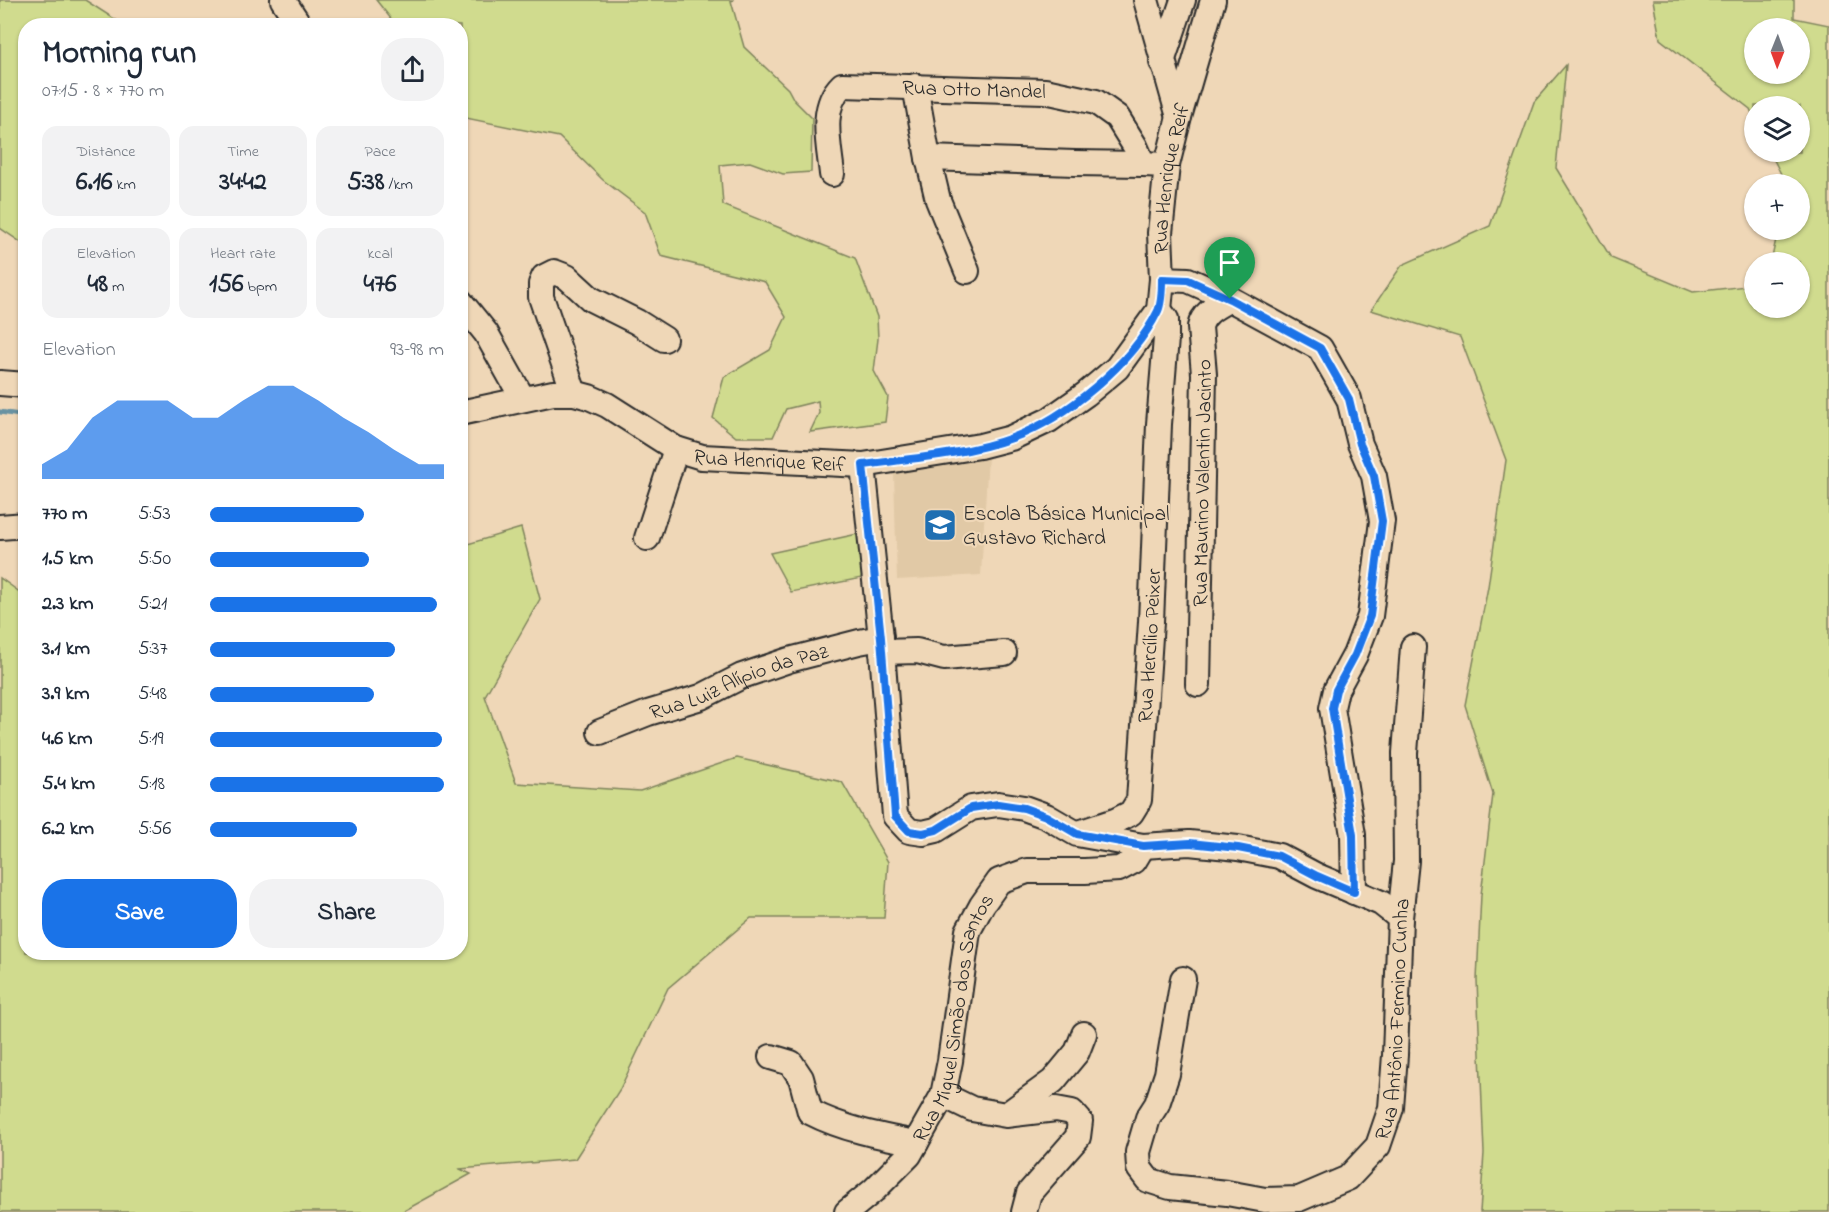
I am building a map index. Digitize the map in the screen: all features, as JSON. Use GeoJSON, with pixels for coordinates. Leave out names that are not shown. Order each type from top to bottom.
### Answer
{"type":"FeatureCollection","features":[{"type":"Feature","properties":{"kind":"street"},"geometry":{"type":"LineString","coordinates":[[283,0],[295,18]]}},
{"type":"Feature","properties":{"kind":"street"},"geometry":{"type":"LineString","coordinates":[[1146,0],[1179,117]]}},
{"type":"Feature","properties":{"kind":"street"},"geometry":{"type":"LineString","coordinates":[[1162,62],[1183,0]]}},
{"type":"Feature","properties":{"kind":"street","name":"Rua Henrique Reif"},"geometry":{"type":"LineString","coordinates":[[468,410],[553,393],[574,393],[607,405],[676,449],[702,457],[863,465],[980,446],[1011,438],[1049,420],[1086,394],[1117,368],[1159,310],[1162,279],[1160,233],[1167,165],[1213,0]]}},
{"type":"Feature","properties":{"kind":"street","name":"Rua Otto Mandel"},"geometry":{"type":"LineString","coordinates":[[832,174],[826,125],[833,93],[842,85],[1045,91],[1096,102],[1117,117],[1136,146],[1143,164]]}},
{"type":"Feature","properties":{"kind":"street"},"geometry":{"type":"LineString","coordinates":[[915,86],[938,200],[967,271]]}},
{"type":"Feature","properties":{"kind":"street"},"geometry":{"type":"LineString","coordinates":[[928,158],[1167,165]]}},
{"type":"Feature","properties":{"kind":"street"},"geometry":{"type":"LineString","coordinates":[[574,393],[541,297],[541,284],[544,277],[554,272],[567,277],[591,299],[637,322],[664,339]]}},
{"type":"Feature","properties":{"kind":"street"},"geometry":{"type":"LineString","coordinates":[[1162,279],[1188,280],[1230,299],[1320,348],[1349,399],[1360,444],[1374,476],[1382,521],[1370,616],[1355,655],[1336,690],[1332,708],[1353,835],[1354,892]]}},
{"type":"Feature","properties":{"kind":"street","name":"Rua Maurino Valentin Jacinto"},"geometry":{"type":"LineString","coordinates":[[1198,684],[1203,374],[1200,327],[1201,319],[1208,311],[1230,299]]}},
{"type":"Feature","properties":{"kind":"street","name":"Rua Hercílio Peixer"},"geometry":{"type":"LineString","coordinates":[[1077,834],[1131,813],[1139,800],[1151,622],[1159,424],[1166,339],[1166,319],[1159,310]]}},
{"type":"Feature","properties":{"kind":"street"},"geometry":{"type":"LineString","coordinates":[[468,311],[486,333],[523,399]]}},
{"type":"Feature","properties":{"kind":"street"},"geometry":{"type":"LineString","coordinates":[[0,383],[18,385]]}},
{"type":"Feature","properties":{"kind":"street"},"geometry":{"type":"LineString","coordinates":[[647,538],[676,449]]}},
{"type":"Feature","properties":{"kind":"street"},"geometry":{"type":"LineString","coordinates":[[863,465],[895,816],[909,831],[923,833],[936,830],[971,808],[998,804],[1024,808],[1046,816],[1077,834],[1143,846],[1190,843],[1238,848],[1279,856],[1317,876],[1381,903],[1400,918]]}},
{"type":"Feature","properties":{"kind":"street"},"geometry":{"type":"LineString","coordinates":[[0,526],[18,525]]}},
{"type":"Feature","properties":{"kind":"street","name":"Rua Luiz Alípio da Paz"},"geometry":{"type":"LineString","coordinates":[[600,732],[648,713],[701,697],[742,676],[780,663],[859,642],[917,651],[944,658],[1004,653]]}},
{"type":"Feature","properties":{"kind":"street","name":"Rua Antônio Fermino Cunha"},"geometry":{"type":"LineString","coordinates":[[1183,979],[1167,1074],[1157,1104],[1148,1118],[1138,1152],[1139,1168],[1149,1180],[1170,1187],[1265,1200],[1299,1199],[1347,1178],[1378,1146],[1391,1108],[1400,918],[1406,861],[1405,753],[1413,647]]}},
{"type":"Feature","properties":{"kind":"street","name":"Rua Miguel Simão dos Santos"},"geometry":{"type":"LineString","coordinates":[[847,1212],[874,1190],[909,1155],[943,1095],[968,931],[982,904],[999,881],[1027,871],[1085,872],[1119,869],[1134,861],[1143,846]]}},
{"type":"Feature","properties":{"kind":"street"},"geometry":{"type":"LineString","coordinates":[[1006,1115],[1053,1081],[1077,1052],[1084,1034]]}},
{"type":"Feature","properties":{"kind":"street"},"geometry":{"type":"LineString","coordinates":[[771,1057],[791,1063],[801,1078],[810,1112],[829,1122],[875,1135],[916,1143]]}},
{"type":"Feature","properties":{"kind":"street"},"geometry":{"type":"LineString","coordinates":[[943,1095],[972,1109],[1006,1115],[1056,1109],[1072,1112],[1080,1121],[1078,1137],[1029,1193],[1024,1212]]}},
{"type":"Feature","properties":{"kind":"shaded area","name":"Escola Básica Municipal Gustavo Richard"},"geometry":{"type":"Polygon","coordinates":[[[988,456],[981,575],[897,580],[894,474],[906,468],[988,456]]]}},
{"type":"Feature","properties":{"kind":"green space"},"geometry":{"type":"Polygon","coordinates":[[[0,0],[85,0],[113,18],[18,18],[18,240],[0,228],[0,0]]]}},
{"type":"Feature","properties":{"kind":"green space"},"geometry":{"type":"Polygon","coordinates":[[[376,0],[734,0],[731,1],[744,47],[788,89],[794,100],[812,118],[811,172],[783,174],[750,162],[720,165],[723,205],[855,258],[877,317],[878,339],[874,371],[888,397],[885,422],[810,432],[819,413],[818,401],[786,409],[773,437],[736,437],[713,418],[724,377],[770,350],[786,317],[765,282],[661,256],[645,212],[603,180],[559,137],[468,118],[468,18],[390,18],[376,0]]]}},
{"type":"Feature","properties":{"kind":"green space"},"geometry":{"type":"Polygon","coordinates":[[[1653,0],[1794,0],[1794,18],[1744,18],[1744,84],[1810,84],[1810,21],[1829,25],[1829,1212],[1480,1212],[1484,1153],[1477,980],[1481,895],[1493,794],[1465,705],[1488,587],[1506,460],[1460,337],[1371,310],[1402,265],[1490,226],[1534,102],[1566,65],[1556,168],[1611,258],[1693,292],[1744,286],[1744,318],[1810,318],[1810,252],[1773,252],[1776,240],[1810,240],[1810,174],[1781,174],[1775,162],[1810,162],[1810,96],[1744,96],[1744,104],[1660,39],[1653,0]]]}},
{"type":"Feature","properties":{"kind":"green space"},"geometry":{"type":"Polygon","coordinates":[[[521,528],[540,599],[485,696],[516,783],[640,791],[737,758],[842,782],[888,862],[884,918],[751,918],[668,988],[620,1089],[575,1159],[460,1169],[471,1174],[402,1212],[0,1212],[0,578],[18,591],[18,960],[468,960],[468,544],[521,528]]]}},
{"type":"Feature","properties":{"kind":"green space"},"geometry":{"type":"Polygon","coordinates":[[[867,532],[872,576],[791,592],[770,553],[867,532]]]}},
{"type":"Feature","properties":{"kind":"waterway"},"geometry":{"type":"LineString","coordinates":[[0,412],[18,415]]}},
{"type":"Feature","properties":{"kind":"place","name":"Escola Básica Municipal Gustavo Richard"},"geometry":{"type":"Point","coordinates":[940,525]}},
{"type":"Feature","properties":{"kind":"route"},"geometry":{"type":"LineString","coordinates":[[1162,279],[1188,280],[1230,299],[1320,348],[1349,399],[1360,444],[1374,476],[1382,521],[1370,616],[1355,655],[1336,690],[1332,708],[1353,835],[1354,892],[1279,856],[1238,848],[1190,843],[1143,846],[1077,834],[1046,816],[1024,808],[998,804],[971,808],[936,830],[923,833],[909,831],[895,816],[881,638],[863,465],[980,446],[1011,438],[1049,420],[1086,394],[1117,368],[1159,310],[1162,279]]}}]}
